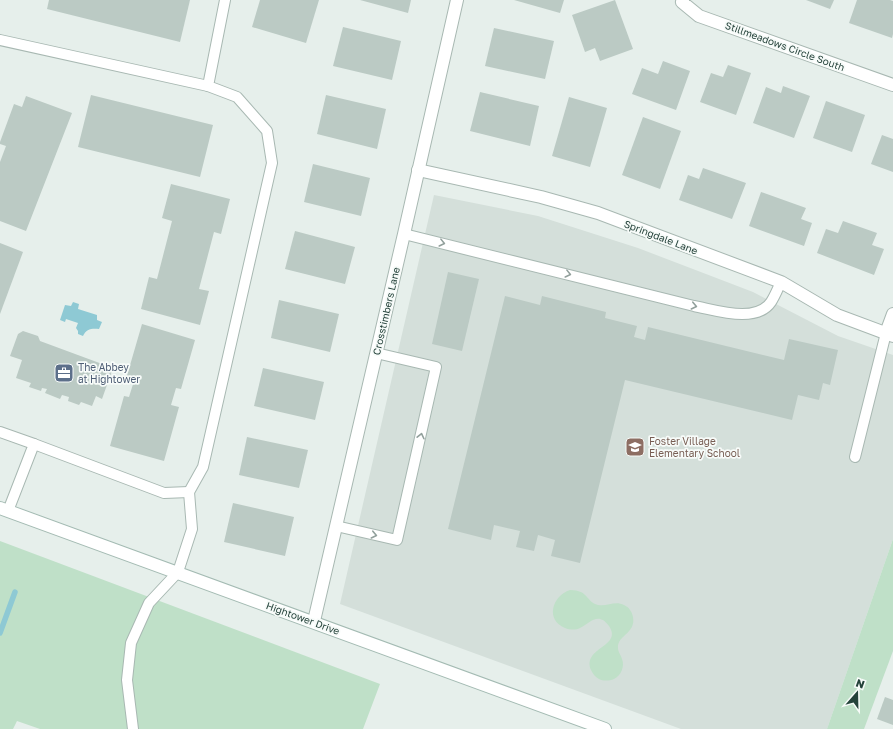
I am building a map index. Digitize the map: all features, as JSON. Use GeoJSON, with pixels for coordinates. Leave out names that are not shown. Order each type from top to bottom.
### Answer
{"type":"FeatureCollection","features":[{"type":"Feature","properties":{"kind":"street","name":"Crosstimbers Lane"},"geometry":{"type":"LineString","coordinates":[[314,621],[457,0]]}},
{"type":"Feature","properties":{"kind":"street","name":"Stillmeadows Circle South"},"geometry":{"type":"LineString","coordinates":[[683,0],[682,2],[699,16],[893,85]]}},
{"type":"Feature","properties":{"kind":"street","name":"Springdale Lane"},"geometry":{"type":"LineString","coordinates":[[418,170],[541,198],[598,213],[781,282],[837,315],[890,334]]}},
{"type":"Feature","properties":{"kind":"street"},"geometry":{"type":"LineString","coordinates":[[890,334],[893,314]]}},
{"type":"Feature","properties":{"kind":"street","name":"Hightower Drive"},"geometry":{"type":"LineString","coordinates":[[4,509],[314,621],[606,729]]}},
{"type":"Feature","properties":{"kind":"lane"},"geometry":{"type":"LineString","coordinates":[[208,86],[225,0]]}},
{"type":"Feature","properties":{"kind":"lane"},"geometry":{"type":"LineString","coordinates":[[0,40],[208,86],[237,97],[268,131],[272,163],[203,467],[189,492],[192,529],[178,572],[149,603],[131,643],[127,680],[133,729]]}},
{"type":"Feature","properties":{"kind":"lane"},"geometry":{"type":"LineString","coordinates":[[404,234],[694,306],[739,315],[758,312],[771,302],[781,282]]}},
{"type":"Feature","properties":{"kind":"lane"},"geometry":{"type":"LineString","coordinates":[[855,457],[890,334]]}},
{"type":"Feature","properties":{"kind":"lane"},"geometry":{"type":"LineString","coordinates":[[336,526],[397,540],[436,368],[376,353]]}},
{"type":"Feature","properties":{"kind":"lane"},"geometry":{"type":"LineString","coordinates":[[0,432],[164,493],[189,492]]}},
{"type":"Feature","properties":{"kind":"lane"},"geometry":{"type":"LineString","coordinates":[[4,509],[34,444]]}},
{"type":"Feature","properties":{"kind":"shaded area","name":"Foster Village Elementary School"},"geometry":{"type":"Polygon","coordinates":[[[434,195],[538,216],[638,248],[753,292],[838,336],[893,355],[893,539],[827,729],[681,729],[340,604],[434,195]]]}},
{"type":"Feature","properties":{"kind":"green space"},"geometry":{"type":"Polygon","coordinates":[[[893,539],[893,651],[864,729],[827,729],[893,539]]]}},
{"type":"Feature","properties":{"kind":"green space"},"geometry":{"type":"Polygon","coordinates":[[[0,541],[380,684],[363,729],[40,729],[17,721],[13,729],[0,729],[0,541]]]}},
{"type":"Feature","properties":{"kind":"green space"},"geometry":{"type":"Polygon","coordinates":[[[570,590],[581,592],[598,605],[617,603],[627,607],[631,612],[633,617],[632,627],[618,644],[618,649],[623,662],[623,668],[619,676],[616,678],[601,680],[594,675],[591,670],[590,662],[592,656],[611,638],[612,633],[609,626],[605,622],[601,619],[594,620],[580,628],[573,630],[565,628],[555,620],[553,608],[555,603],[559,597],[570,590]]]}},
{"type":"Feature","properties":{"kind":"water"},"geometry":{"type":"Polygon","coordinates":[[[73,302],[79,304],[78,309],[97,315],[97,320],[102,322],[99,329],[90,330],[83,336],[78,334],[76,328],[78,323],[66,319],[65,322],[60,320],[65,305],[71,306],[73,302]]]}},
{"type":"Feature","properties":{"kind":"building"},"geometry":{"type":"Polygon","coordinates":[[[49,0],[190,0],[180,42],[47,9],[49,0]]]}},
{"type":"Feature","properties":{"kind":"building"},"geometry":{"type":"Polygon","coordinates":[[[260,0],[319,0],[306,43],[252,27],[260,0]]]}},
{"type":"Feature","properties":{"kind":"building"},"geometry":{"type":"Polygon","coordinates":[[[360,0],[411,0],[408,13],[360,0]]]}},
{"type":"Feature","properties":{"kind":"building"},"geometry":{"type":"Polygon","coordinates":[[[514,0],[564,0],[560,13],[514,0]]]}},
{"type":"Feature","properties":{"kind":"building"},"geometry":{"type":"Polygon","coordinates":[[[615,0],[633,49],[600,61],[595,48],[585,52],[572,15],[615,0]]]}},
{"type":"Feature","properties":{"kind":"building"},"geometry":{"type":"Polygon","coordinates":[[[806,0],[834,0],[830,9],[806,0]]]}},
{"type":"Feature","properties":{"kind":"building"},"geometry":{"type":"Polygon","coordinates":[[[857,0],[893,1],[892,38],[849,23],[857,0]]]}},
{"type":"Feature","properties":{"kind":"building"},"geometry":{"type":"Polygon","coordinates":[[[343,27],[401,41],[392,80],[333,66],[343,27]]]}},
{"type":"Feature","properties":{"kind":"building"},"geometry":{"type":"Polygon","coordinates":[[[494,28],[554,41],[545,79],[485,66],[494,28]]]}},
{"type":"Feature","properties":{"kind":"building"},"geometry":{"type":"Polygon","coordinates":[[[663,61],[690,71],[676,110],[632,94],[642,68],[658,74],[663,61]]]}},
{"type":"Feature","properties":{"kind":"building"},"geometry":{"type":"Polygon","coordinates":[[[728,65],[751,73],[736,115],[700,102],[711,73],[723,77],[728,65]]]}},
{"type":"Feature","properties":{"kind":"building"},"geometry":{"type":"Polygon","coordinates":[[[783,86],[810,96],[794,138],[753,123],[766,87],[781,93],[783,86]]]}},
{"type":"Feature","properties":{"kind":"building"},"geometry":{"type":"Polygon","coordinates":[[[480,92],[539,106],[530,146],[470,131],[480,92]]]}},
{"type":"Feature","properties":{"kind":"building"},"geometry":{"type":"Polygon","coordinates":[[[91,95],[213,125],[200,177],[78,147],[91,95]]]}},
{"type":"Feature","properties":{"kind":"building"},"geometry":{"type":"Polygon","coordinates":[[[326,95],[386,109],[377,149],[317,134],[326,95]]]}},
{"type":"Feature","properties":{"kind":"building"},"geometry":{"type":"Polygon","coordinates":[[[26,96],[72,113],[26,231],[0,221],[0,162],[6,146],[0,144],[0,142],[14,104],[22,107],[26,96]]]}},
{"type":"Feature","properties":{"kind":"building"},"geometry":{"type":"Polygon","coordinates":[[[569,97],[607,108],[590,167],[552,156],[569,97]]]}},
{"type":"Feature","properties":{"kind":"building"},"geometry":{"type":"Polygon","coordinates":[[[826,101],[865,115],[852,152],[813,138],[826,101]]]}},
{"type":"Feature","properties":{"kind":"building"},"geometry":{"type":"Polygon","coordinates":[[[643,117],[681,131],[660,189],[622,175],[643,117]]]}},
{"type":"Feature","properties":{"kind":"building"},"geometry":{"type":"Polygon","coordinates":[[[882,135],[893,139],[893,172],[871,164],[882,135]]]}},
{"type":"Feature","properties":{"kind":"building"},"geometry":{"type":"Polygon","coordinates":[[[313,164],[370,178],[361,216],[304,202],[313,164]]]}},
{"type":"Feature","properties":{"kind":"building"},"geometry":{"type":"Polygon","coordinates":[[[703,168],[746,183],[732,219],[679,200],[688,175],[699,179],[703,168]]]}},
{"type":"Feature","properties":{"kind":"building"},"geometry":{"type":"Polygon","coordinates":[[[171,184],[230,199],[221,234],[214,232],[199,289],[209,291],[200,325],[141,309],[149,277],[157,279],[172,221],[162,218],[171,184]]]}},
{"type":"Feature","properties":{"kind":"building"},"geometry":{"type":"Polygon","coordinates":[[[761,192],[806,208],[801,219],[812,223],[804,246],[749,226],[761,192]]]}},
{"type":"Feature","properties":{"kind":"building"},"geometry":{"type":"Polygon","coordinates":[[[843,221],[877,233],[872,245],[884,249],[874,275],[817,253],[826,229],[838,233],[843,221]]]}},
{"type":"Feature","properties":{"kind":"building"},"geometry":{"type":"Polygon","coordinates":[[[295,231],[355,247],[345,284],[285,269],[295,231]]]}},
{"type":"Feature","properties":{"kind":"building"},"geometry":{"type":"Polygon","coordinates":[[[0,243],[23,252],[0,314],[0,243]]]}},
{"type":"Feature","properties":{"kind":"building"},"geometry":{"type":"Polygon","coordinates":[[[448,272],[479,279],[462,351],[432,344],[448,272]]]}},
{"type":"Feature","properties":{"kind":"building"},"geometry":{"type":"Polygon","coordinates":[[[505,296],[540,305],[542,296],[606,312],[605,318],[637,326],[634,337],[645,340],[648,327],[784,360],[789,339],[838,350],[830,385],[823,383],[819,400],[798,395],[792,420],[625,380],[580,563],[551,556],[555,540],[538,535],[534,551],[516,547],[520,531],[494,525],[491,540],[448,529],[505,296]]]}},
{"type":"Feature","properties":{"kind":"building"},"geometry":{"type":"Polygon","coordinates":[[[279,300],[339,314],[330,352],[271,338],[279,300]]]}},
{"type":"Feature","properties":{"kind":"building"},"geometry":{"type":"Polygon","coordinates":[[[142,324],[195,340],[181,389],[176,388],[171,405],[179,407],[164,461],[110,446],[124,396],[129,397],[134,381],[126,379],[142,324]]]}},
{"type":"Feature","properties":{"kind":"building","name":"The Abbey at Hightower"},"geometry":{"type":"Polygon","coordinates":[[[23,331],[38,336],[40,341],[113,368],[102,399],[96,396],[92,406],[81,402],[79,405],[68,401],[69,397],[62,395],[60,399],[45,393],[47,389],[42,388],[41,391],[29,387],[31,383],[16,378],[22,360],[10,356],[18,334],[23,331]]]}},
{"type":"Feature","properties":{"kind":"building"},"geometry":{"type":"Polygon","coordinates":[[[263,368],[324,382],[315,420],[254,406],[263,368]]]}},
{"type":"Feature","properties":{"kind":"building"},"geometry":{"type":"Polygon","coordinates":[[[247,437],[308,450],[299,488],[239,475],[247,437]]]}},
{"type":"Feature","properties":{"kind":"building"},"geometry":{"type":"Polygon","coordinates":[[[233,503],[294,517],[285,556],[224,542],[233,503]]]}},
{"type":"Feature","properties":{"kind":"building"},"geometry":{"type":"Polygon","coordinates":[[[885,697],[893,700],[893,725],[877,719],[885,697]]]}},
{"type":"Feature","properties":{"kind":"waterway"},"geometry":{"type":"LineString","coordinates":[[0,633],[15,592]]}},
{"type":"Feature","properties":{"kind":"place","name":"The Abbey at Hightower"},"geometry":{"type":"Point","coordinates":[64,373]}},
{"type":"Feature","properties":{"kind":"place","name":"Foster Village Elementary School"},"geometry":{"type":"Point","coordinates":[635,447]}}]}
